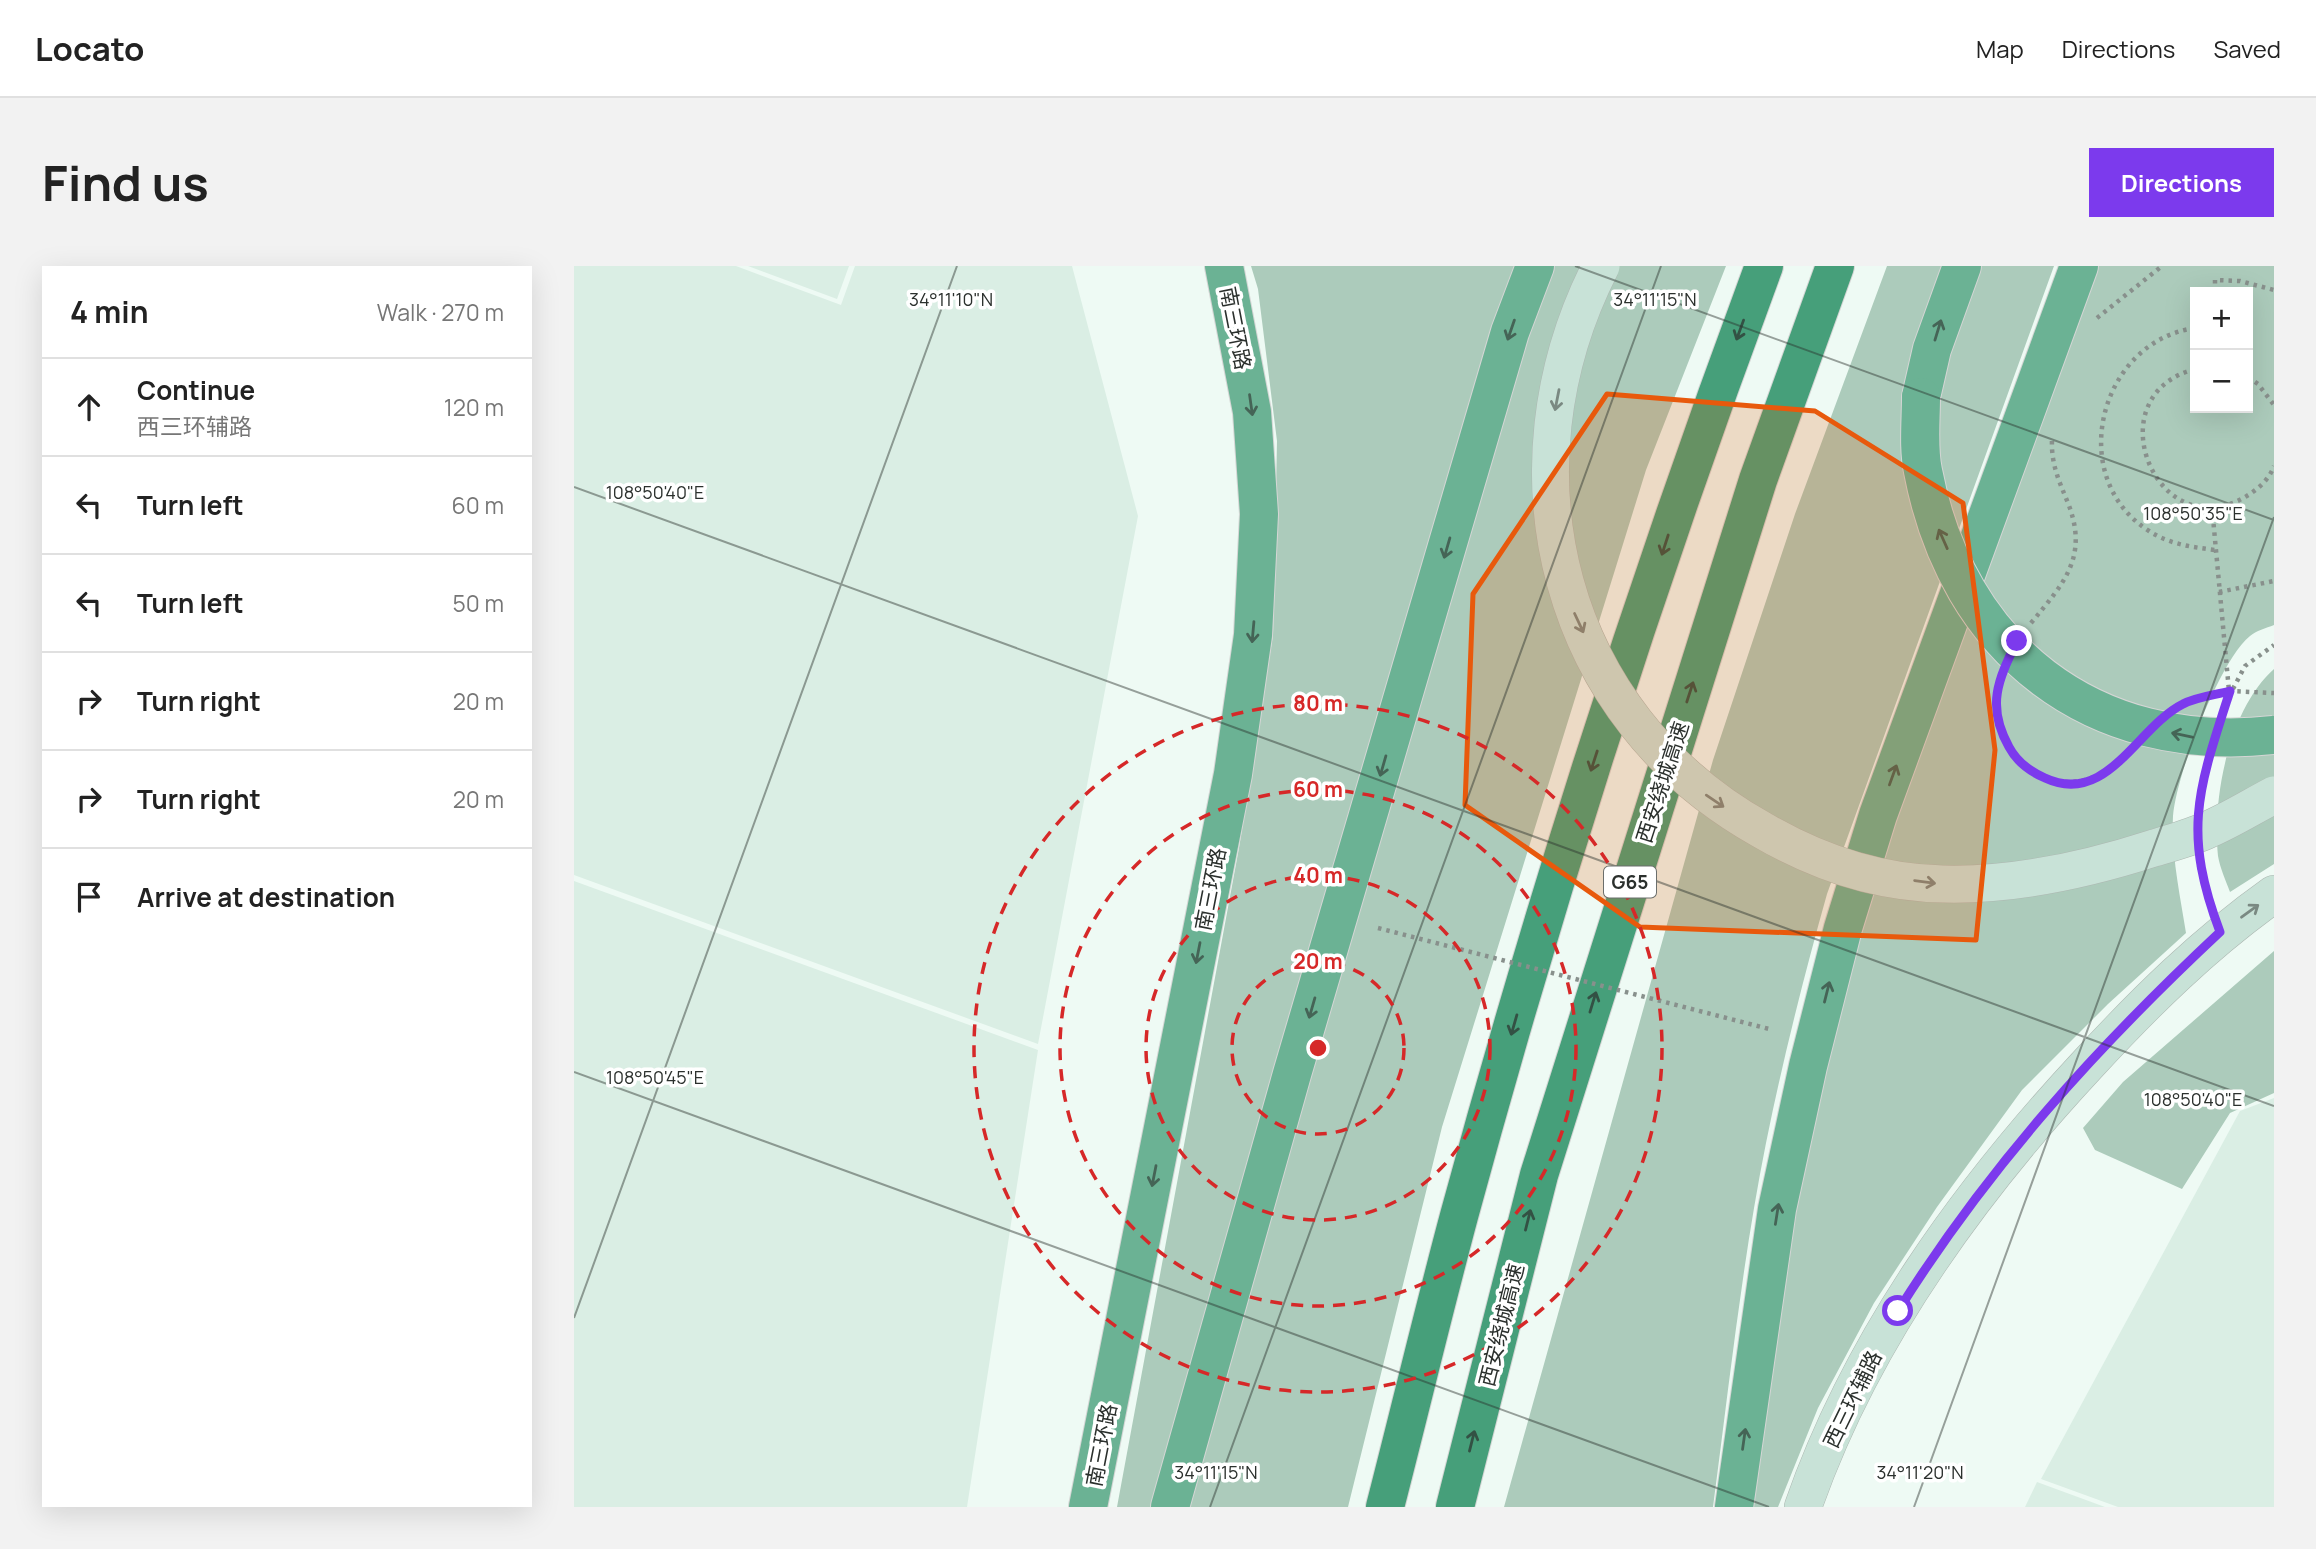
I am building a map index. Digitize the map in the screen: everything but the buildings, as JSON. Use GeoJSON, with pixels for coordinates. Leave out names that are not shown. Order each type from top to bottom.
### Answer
{"type":"FeatureCollection","features":[{"type":"Feature","properties":{"kind":"highway","name":"南三环路"},"geometry":{"type":"LineString","coordinates":[[1088,1507],[1233,774],[1253,635],[1259,514],[1252,412],[1224,266]]}},
{"type":"Feature","properties":{"kind":"highway"},"geometry":{"type":"LineString","coordinates":[[1170,1507],[1292,1074],[1502,359],[1535,266]]}},
{"type":"Feature","properties":{"kind":"highway"},"geometry":{"type":"LineString","coordinates":[[1385,1507],[1459,1215],[1562,862],[1695,451],[1764,266]]}},
{"type":"Feature","properties":{"kind":"highway","name":"西安绕城高速"},"geometry":{"type":"LineString","coordinates":[[1455,1507],[1539,1175],[1758,480],[1835,266]]}},
{"type":"Feature","properties":{"kind":"highway"},"geometry":{"type":"LineString","coordinates":[[1962,266],[1932,349],[1921,397],[1922,467],[1934,520],[1980,615],[2015,652],[2054,686],[2092,709],[2137,726],[2194,738],[2274,735]]}},
{"type":"Feature","properties":{"kind":"highway"},"geometry":{"type":"LineString","coordinates":[[1734,1507],[1777,1209],[1843,928],[1878,815],[2080,266]]}},
{"type":"Feature","properties":{"kind":"main road"},"geometry":{"type":"LineString","coordinates":[[1601,266],[1588,291],[1564,363],[1553,420],[1551,489],[1555,546],[1571,606],[1603,675],[1652,744],[1709,797],[1804,854],[1868,875],[1941,884],[2006,882],[2097,866],[2204,832],[2274,795]]}},
{"type":"Feature","properties":{"kind":"main road","name":"西三环辅路"},"geometry":{"type":"LineString","coordinates":[[1802,1507],[1857,1383],[1898,1311],[1947,1234],[1984,1184],[2051,1103],[2113,1037],[2220,932],[2274,894]]}},
{"type":"Feature","properties":{"kind":"path"},"geometry":{"type":"LineString","coordinates":[[2093,325],[2099,315],[2162,266]]}},
{"type":"Feature","properties":{"kind":"path"},"geometry":{"type":"LineString","coordinates":[[2215,287],[2215,280],[2240,281],[2274,290]]}},
{"type":"Feature","properties":{"kind":"path"},"geometry":{"type":"LineString","coordinates":[[2190,329],[2179,330],[2147,346],[2122,371],[2105,403],[2100,438],[2105,473],[2122,505],[2147,530],[2179,545],[2215,550]]}},
{"type":"Feature","properties":{"kind":"path"},"geometry":{"type":"LineString","coordinates":[[2190,371],[2172,378],[2156,394],[2146,414],[2141,436],[2145,458],[2155,478],[2171,494],[2190,503],[2213,507],[2236,502],[2257,490],[2274,466]]}},
{"type":"Feature","properties":{"kind":"path"},"geometry":{"type":"LineString","coordinates":[[2253,380],[2274,405]]}},
{"type":"Feature","properties":{"kind":"path"},"geometry":{"type":"LineString","coordinates":[[2025,631],[2068,577],[2075,554],[2073,517],[2053,461],[2053,428]]}},
{"type":"Feature","properties":{"kind":"path"},"geometry":{"type":"LineString","coordinates":[[2213,507],[2230,691]]}},
{"type":"Feature","properties":{"kind":"path"},"geometry":{"type":"LineString","coordinates":[[2219,592],[2274,581]]}},
{"type":"Feature","properties":{"kind":"path"},"geometry":{"type":"LineString","coordinates":[[2221,718],[2230,691],[2245,666],[2274,645]]}},
{"type":"Feature","properties":{"kind":"path"},"geometry":{"type":"LineString","coordinates":[[2002,674],[1995,701],[1996,720],[2014,756],[2028,769],[2061,783],[2098,778],[2136,746]]}},
{"type":"Feature","properties":{"kind":"path"},"geometry":{"type":"LineString","coordinates":[[2193,701],[2230,691],[2274,693]]}},
{"type":"Feature","properties":{"kind":"path"},"geometry":{"type":"LineString","coordinates":[[2198,806],[2209,757]]}},
{"type":"Feature","properties":{"kind":"path"},"geometry":{"type":"LineString","coordinates":[[2198,853],[2205,891],[2220,932]]}},
{"type":"Feature","properties":{"kind":"path"},"geometry":{"type":"LineString","coordinates":[[1378,928],[1769,1029]]}},
{"type":"Feature","properties":{"kind":"highlighted area"},"geometry":{"type":"Polygon","coordinates":[[[1607,394],[1815,411],[1963,503],[1995,750],[1976,940],[1640,927],[1465,805],[1473,594],[1607,394]]]}},
{"type":"Feature","properties":{"kind":"shaded area"},"geometry":{"type":"Polygon","coordinates":[[[574,266],[736,266],[841,305],[855,266],[1072,266],[1138,516],[1038,1044],[574,875],[574,266]]]}},
{"type":"Feature","properties":{"kind":"shaded area"},"geometry":{"type":"Polygon","coordinates":[[[748,266],[849,266],[837,299],[748,266]]]}},
{"type":"Feature","properties":{"kind":"shaded area"},"geometry":{"type":"Polygon","coordinates":[[[1251,266],[1726,266],[1646,470],[1442,1127],[1348,1507],[1117,1507],[1239,848],[1273,635],[1277,441],[1258,289],[1251,266]]]}},
{"type":"Feature","properties":{"kind":"shaded area"},"geometry":{"type":"Polygon","coordinates":[[[1887,266],[2054,266],[1818,925],[1787,1049],[1757,1188],[1713,1507],[1504,1507],[1713,760],[1795,514],[1887,266]]]}},
{"type":"Feature","properties":{"kind":"shaded area"},"geometry":{"type":"Polygon","coordinates":[[[2095,266],[2274,266],[2274,625],[2250,636],[2225,669],[2201,720],[2182,775],[2173,816],[2173,845],[2186,933],[2108,1004],[2022,1090],[1937,1207],[1874,1303],[1818,1408],[1778,1507],[1749,1507],[1796,1183],[1841,995],[1896,817],[2095,266]]]}},
{"type":"Feature","properties":{"kind":"shaded area"},"geometry":{"type":"Polygon","coordinates":[[[2274,669],[2274,864],[2230,892],[2218,856],[2221,782],[2235,730],[2245,707],[2258,686],[2274,669]]]}},
{"type":"Feature","properties":{"kind":"shaded area"},"geometry":{"type":"Polygon","coordinates":[[[574,881],[1038,1050],[967,1507],[574,1507],[574,881]]]}},
{"type":"Feature","properties":{"kind":"shaded area"},"geometry":{"type":"Polygon","coordinates":[[[2274,951],[2274,1093],[2230,1113],[2182,1189],[2095,1150],[2083,1128],[2123,1082],[2274,951]]]}},
{"type":"Feature","properties":{"kind":"shaded area"},"geometry":{"type":"Polygon","coordinates":[[[2274,1098],[2274,1507],[2118,1507],[2041,1479],[2240,1111],[2274,1098]]]}},
{"type":"Feature","properties":{"kind":"shaded area"},"geometry":{"type":"Polygon","coordinates":[[[2037,1482],[2105,1507],[2025,1507],[2037,1482]]]}},
{"type":"Feature","properties":{"kind":"route"},"geometry":{"type":"LineString","coordinates":[[1898,1311],[1939,1245],[1984,1184],[2051,1103],[2171,978],[2220,932],[2199,865],[2196,817],[2209,757],[2230,691],[2183,704],[2118,764],[2098,778],[2061,783],[2028,769],[2014,756],[1996,720],[1995,701],[1999,682],[2017,641]]}}]}
